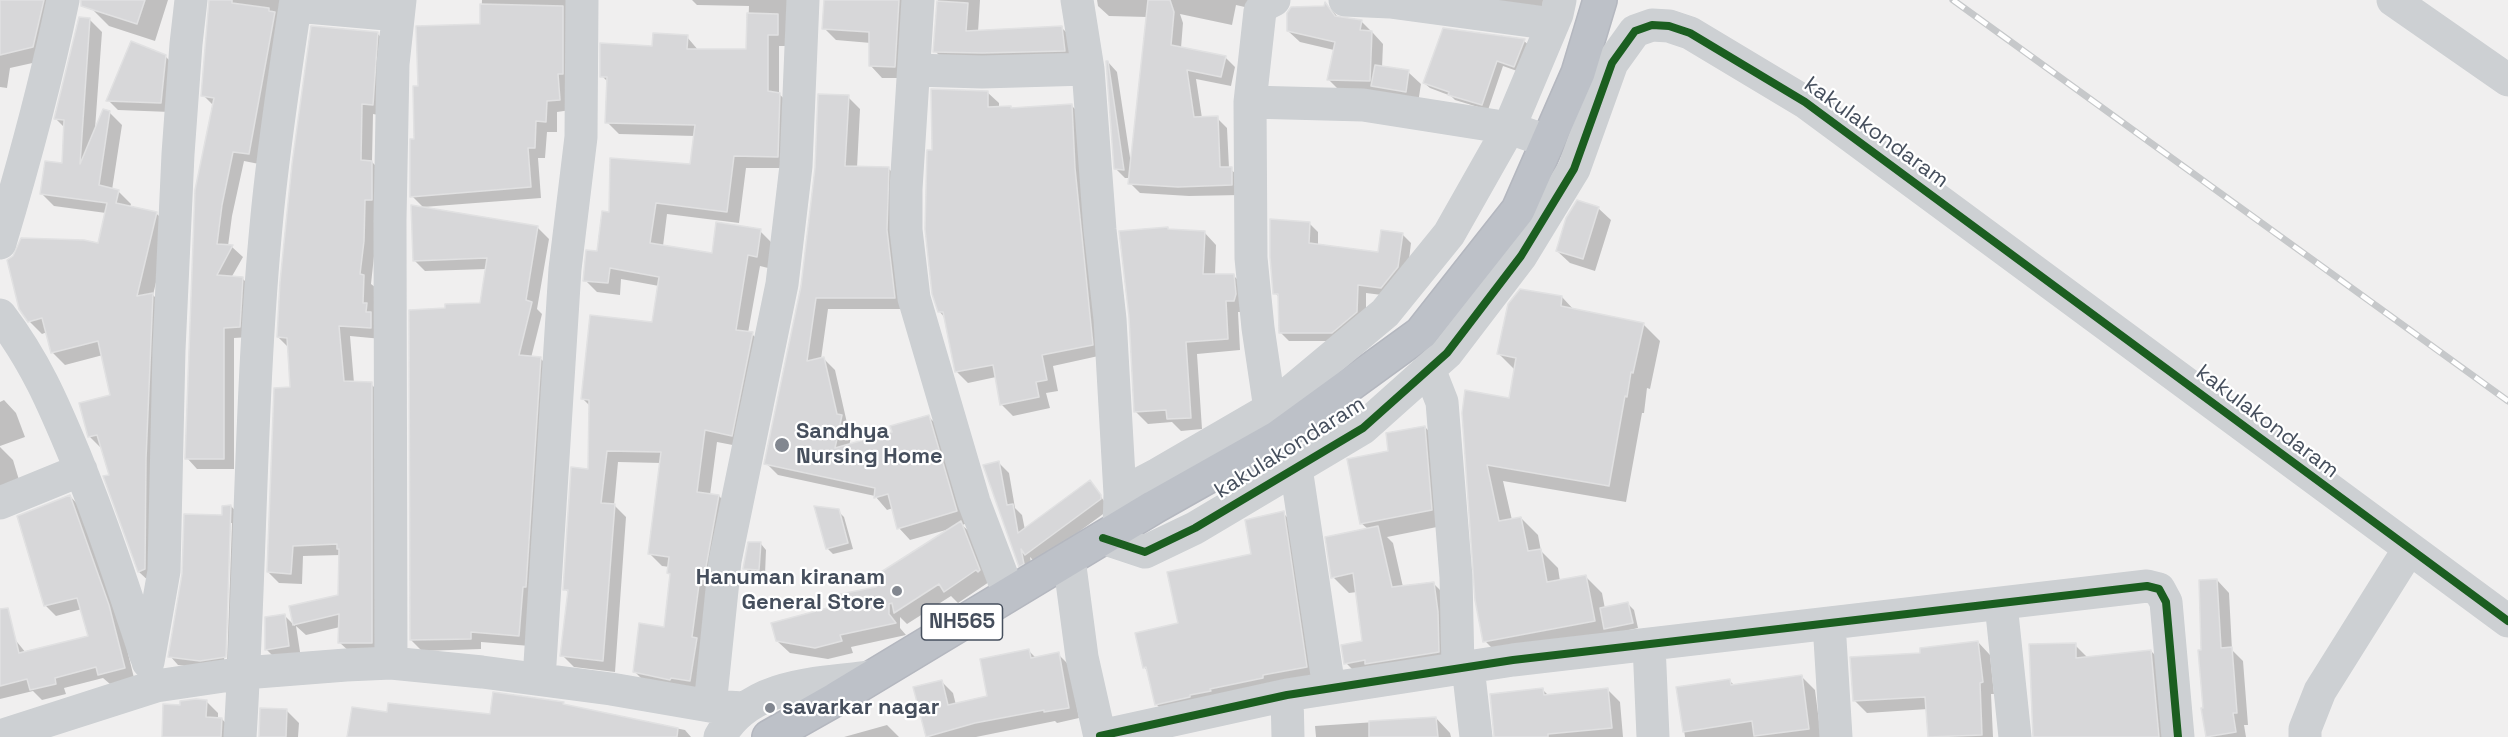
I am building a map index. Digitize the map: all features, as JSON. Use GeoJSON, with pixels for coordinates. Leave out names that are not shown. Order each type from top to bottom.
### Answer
{"type":"FeatureCollection","features":[{"type":"Feature","properties":{"kind":"highway","name":"NH565"},"geometry":{"type":"LineString","coordinates":[[769,737],[1069,560],[1154,507],[1278,437],[1421,333],[1518,210],[1578,73],[1600,0]]}},
{"type":"Feature","properties":{"kind":"street"},"geometry":{"type":"LineString","coordinates":[[0,243],[23,167],[63,0]]}},
{"type":"Feature","properties":{"kind":"street"},"geometry":{"type":"LineString","coordinates":[[152,674],[164,571],[169,350],[178,166],[191,0]]}},
{"type":"Feature","properties":{"kind":"street"},"geometry":{"type":"LineString","coordinates":[[539,679],[565,269],[581,137],[582,0]]}},
{"type":"Feature","properties":{"kind":"street"},"geometry":{"type":"LineString","coordinates":[[710,706],[725,561],[782,284],[796,166],[803,0]]}},
{"type":"Feature","properties":{"kind":"street"},"geometry":{"type":"LineString","coordinates":[[918,0],[906,189],[906,230],[914,298],[974,502],[1009,594]]}},
{"type":"Feature","properties":{"kind":"street"},"geometry":{"type":"LineString","coordinates":[[1077,0],[1088,69],[1100,230],[1110,319],[1120,494],[1111,533]]}},
{"type":"Feature","properties":{"kind":"street"},"geometry":{"type":"LineString","coordinates":[[1270,409],[1251,258],[1250,102],[1260,11],[1274,0]]}},
{"type":"Feature","properties":{"kind":"street"},"geometry":{"type":"LineString","coordinates":[[1120,494],[1270,409],[1385,313],[1449,234],[1509,128],[1556,12],[1345,0]]}},
{"type":"Feature","properties":{"kind":"street"},"geometry":{"type":"LineString","coordinates":[[2393,0],[2508,81]]}},
{"type":"Feature","properties":{"kind":"street"},"geometry":{"type":"LineString","coordinates":[[240,737],[257,371],[267,217],[278,113],[296,3],[399,8],[393,64],[390,220],[391,663]]}},
{"type":"Feature","properties":{"kind":"street","name":"kakulakondaram"},"geometry":{"type":"LineString","coordinates":[[1111,533],[1145,552],[1195,528],[1363,428],[1429,369],[1447,352],[1521,256],[1557,198],[1574,169],[1612,63],[1635,31],[1652,25],[1669,26],[1690,33],[1805,102],[2508,621]]}},
{"type":"Feature","properties":{"kind":"street"},"geometry":{"type":"LineString","coordinates":[[914,70],[982,72],[1088,69]]}},
{"type":"Feature","properties":{"kind":"street"},"geometry":{"type":"LineString","coordinates":[[1250,102],[1363,105],[1509,128],[1547,141]]}},
{"type":"Feature","properties":{"kind":"street"},"geometry":{"type":"LineString","coordinates":[[0,315],[24,346],[48,389],[110,545],[152,674]]}},
{"type":"Feature","properties":{"kind":"street"},"geometry":{"type":"LineString","coordinates":[[1429,369],[1442,402],[1463,667],[1476,737]]}},
{"type":"Feature","properties":{"kind":"street"},"geometry":{"type":"LineString","coordinates":[[1296,468],[1329,688]]}},
{"type":"Feature","properties":{"kind":"street"},"geometry":{"type":"LineString","coordinates":[[0,503],[81,470]]}},
{"type":"Feature","properties":{"kind":"street"},"geometry":{"type":"LineString","coordinates":[[2305,737],[2305,729],[2320,691],[2409,549]]}},
{"type":"Feature","properties":{"kind":"street"},"geometry":{"type":"LineString","coordinates":[[1069,560],[1083,657],[1100,737],[1287,695],[1463,667],[2147,586],[2158,589],[2166,602],[2178,737]]}},
{"type":"Feature","properties":{"kind":"street"},"geometry":{"type":"LineString","coordinates":[[2001,604],[2015,737]]}},
{"type":"Feature","properties":{"kind":"street"},"geometry":{"type":"LineString","coordinates":[[1829,623],[1836,737]]}},
{"type":"Feature","properties":{"kind":"street"},"geometry":{"type":"LineString","coordinates":[[1649,644],[1653,737]]}},
{"type":"Feature","properties":{"kind":"street"},"geometry":{"type":"LineString","coordinates":[[0,736],[152,674],[244,673],[391,663],[539,679],[710,706],[743,708]]}},
{"type":"Feature","properties":{"kind":"street"},"geometry":{"type":"LineString","coordinates":[[720,737],[726,726],[743,708],[776,692],[813,683],[871,677]]}},
{"type":"Feature","properties":{"kind":"street"},"geometry":{"type":"LineString","coordinates":[[1287,695],[1288,737]]}},
{"type":"Feature","properties":{"kind":"building"},"geometry":{"type":"Polygon","coordinates":[[[0,0],[44,0],[33,47],[0,55],[0,0]]]}},
{"type":"Feature","properties":{"kind":"building"},"geometry":{"type":"Polygon","coordinates":[[[81,0],[145,0],[137,24],[81,6],[81,0]]]}},
{"type":"Feature","properties":{"kind":"building"},"geometry":{"type":"Polygon","coordinates":[[[209,0],[232,0],[232,3],[269,8],[269,11],[275,12],[249,154],[233,152],[217,244],[233,245],[217,275],[243,277],[240,327],[224,328],[224,459],[185,459],[195,190],[214,98],[201,96],[209,0]]]}},
{"type":"Feature","properties":{"kind":"building"},"geometry":{"type":"Polygon","coordinates":[[[824,0],[899,0],[895,67],[869,66],[869,32],[822,29],[824,0]]]}},
{"type":"Feature","properties":{"kind":"building"},"geometry":{"type":"Polygon","coordinates":[[[1148,0],[1170,0],[1174,12],[1171,45],[1226,56],[1221,77],[1187,70],[1194,117],[1218,116],[1220,167],[1232,167],[1232,185],[1178,187],[1128,184],[1148,0]]]}},
{"type":"Feature","properties":{"kind":"building"},"geometry":{"type":"Polygon","coordinates":[[[937,1],[968,3],[966,31],[1062,26],[1065,51],[933,52],[937,1]]]}},
{"type":"Feature","properties":{"kind":"building"},"geometry":{"type":"Polygon","coordinates":[[[1325,2],[1335,16],[1362,20],[1360,30],[1372,31],[1370,81],[1327,80],[1335,42],[1287,31],[1287,13],[1291,7],[1324,6],[1325,2]]]}},
{"type":"Feature","properties":{"kind":"building"},"geometry":{"type":"Polygon","coordinates":[[[480,4],[563,6],[563,74],[558,74],[560,100],[547,101],[546,122],[536,121],[535,148],[528,148],[531,187],[410,197],[410,139],[414,139],[413,86],[418,86],[416,26],[480,24],[480,4]]]}},
{"type":"Feature","properties":{"kind":"building"},"geometry":{"type":"Polygon","coordinates":[[[747,13],[778,14],[778,35],[768,35],[768,91],[780,93],[778,157],[734,156],[727,212],[656,203],[650,243],[712,253],[716,222],[761,229],[757,257],[748,255],[736,330],[753,332],[732,436],[705,430],[697,492],[719,495],[704,578],[700,577],[692,637],[697,638],[690,681],[671,678],[670,680],[633,672],[639,623],[664,627],[670,574],[667,573],[669,557],[648,554],[661,452],[607,451],[601,503],[615,504],[603,661],[560,656],[568,590],[563,590],[571,467],[588,469],[589,400],[581,399],[590,315],[652,322],[659,277],[610,268],[608,283],[583,281],[586,250],[597,251],[602,211],[609,212],[610,158],[690,164],[695,125],[605,123],[607,77],[600,77],[600,43],[652,46],[653,33],[688,35],[687,49],[746,49],[747,13]]]}},
{"type":"Feature","properties":{"kind":"building"},"geometry":{"type":"Polygon","coordinates":[[[79,17],[90,18],[80,164],[103,109],[110,111],[99,185],[119,190],[116,203],[157,212],[137,296],[153,293],[146,459],[145,569],[138,572],[103,476],[109,475],[97,435],[88,437],[79,403],[110,395],[98,341],[51,353],[42,318],[28,322],[19,309],[7,260],[13,256],[21,238],[84,240],[98,243],[107,203],[40,194],[45,161],[62,163],[64,120],[54,119],[79,17]]]}},
{"type":"Feature","properties":{"kind":"building"},"geometry":{"type":"Polygon","coordinates":[[[311,26],[378,32],[373,105],[362,104],[361,160],[372,161],[372,200],[365,200],[360,274],[364,275],[363,303],[367,303],[366,312],[371,312],[371,328],[339,326],[344,381],[372,382],[372,643],[338,643],[339,614],[293,625],[289,606],[338,595],[339,549],[337,549],[337,544],[293,546],[291,574],[267,572],[274,388],[290,387],[287,338],[277,337],[280,282],[292,164],[311,26]]]}},
{"type":"Feature","properties":{"kind":"building"},"geometry":{"type":"Polygon","coordinates":[[[1443,28],[1525,39],[1514,67],[1497,61],[1482,105],[1448,95],[1449,92],[1423,83],[1443,28]]]}},
{"type":"Feature","properties":{"kind":"building"},"geometry":{"type":"Polygon","coordinates":[[[131,41],[166,55],[161,103],[106,101],[131,41]]]}},
{"type":"Feature","properties":{"kind":"building"},"geometry":{"type":"Polygon","coordinates":[[[1106,61],[1108,61],[1124,170],[1114,169],[1106,61]]]}},
{"type":"Feature","properties":{"kind":"building"},"geometry":{"type":"Polygon","coordinates":[[[1375,65],[1409,70],[1406,92],[1371,86],[1375,65]]]}},
{"type":"Feature","properties":{"kind":"building"},"geometry":{"type":"Polygon","coordinates":[[[931,89],[988,91],[988,107],[1011,106],[1011,108],[1072,104],[1075,168],[1093,345],[1042,355],[1047,380],[1036,382],[1039,397],[1000,405],[993,365],[955,372],[943,312],[938,312],[932,294],[925,229],[927,150],[932,150],[931,89]]]}},
{"type":"Feature","properties":{"kind":"building"},"geometry":{"type":"Polygon","coordinates":[[[818,94],[849,95],[845,166],[889,167],[887,230],[895,298],[816,298],[807,361],[824,357],[837,414],[842,415],[835,448],[892,432],[890,426],[929,415],[957,511],[897,529],[888,494],[874,498],[875,488],[764,464],[801,286],[815,168],[818,94]]]}},
{"type":"Feature","properties":{"kind":"building"},"geometry":{"type":"Polygon","coordinates":[[[1577,200],[1599,207],[1583,259],[1556,251],[1566,218],[1577,200]]]}},
{"type":"Feature","properties":{"kind":"building"},"geometry":{"type":"Polygon","coordinates":[[[411,205],[538,226],[526,300],[532,302],[519,355],[541,357],[526,587],[523,587],[519,636],[471,632],[471,639],[410,640],[409,310],[445,308],[445,304],[480,303],[487,258],[413,261],[411,205]]]}},
{"type":"Feature","properties":{"kind":"building"},"geometry":{"type":"Polygon","coordinates":[[[1270,219],[1310,222],[1309,243],[1378,252],[1381,230],[1403,233],[1398,267],[1381,288],[1358,285],[1357,312],[1332,333],[1279,333],[1278,294],[1273,294],[1270,257],[1270,219]]]}},
{"type":"Feature","properties":{"kind":"building"},"geometry":{"type":"Polygon","coordinates":[[[1168,227],[1168,229],[1205,231],[1203,274],[1234,274],[1236,294],[1234,301],[1226,301],[1228,339],[1186,342],[1191,418],[1167,419],[1166,410],[1134,412],[1129,317],[1119,231],[1168,227]]]}},
{"type":"Feature","properties":{"kind":"building"},"geometry":{"type":"Polygon","coordinates":[[[1520,289],[1562,296],[1561,306],[1644,323],[1627,397],[1625,396],[1609,486],[1487,465],[1499,521],[1521,517],[1528,551],[1541,549],[1547,582],[1586,575],[1595,621],[1483,642],[1475,600],[1462,413],[1465,390],[1509,398],[1516,358],[1497,354],[1508,304],[1520,289]]]}},
{"type":"Feature","properties":{"kind":"building"},"geometry":{"type":"Polygon","coordinates":[[[1425,426],[1432,510],[1360,524],[1347,459],[1388,451],[1386,433],[1425,426]]]}},
{"type":"Feature","properties":{"kind":"building"},"geometry":{"type":"Polygon","coordinates":[[[999,461],[1007,505],[1013,504],[1018,533],[1090,480],[1101,495],[1101,499],[1025,555],[1021,549],[1024,564],[1019,567],[983,465],[999,461]]]}},
{"type":"Feature","properties":{"kind":"building"},"geometry":{"type":"Polygon","coordinates":[[[70,495],[109,605],[125,668],[98,675],[96,667],[55,678],[56,684],[30,690],[27,679],[0,686],[0,609],[8,608],[19,653],[88,636],[77,598],[44,606],[17,516],[70,495]]]}},
{"type":"Feature","properties":{"kind":"building"},"geometry":{"type":"Polygon","coordinates":[[[231,505],[226,657],[200,661],[168,657],[182,574],[184,514],[222,515],[222,506],[231,505]]]}},
{"type":"Feature","properties":{"kind":"building"},"geometry":{"type":"Polygon","coordinates":[[[814,506],[839,509],[848,543],[826,549],[814,506]]]}},
{"type":"Feature","properties":{"kind":"building"},"geometry":{"type":"Polygon","coordinates":[[[1284,511],[1307,667],[1263,675],[1263,678],[1210,689],[1211,691],[1155,705],[1135,633],[1178,623],[1167,572],[1251,554],[1245,520],[1284,511]]]}},
{"type":"Feature","properties":{"kind":"building"},"geometry":{"type":"Polygon","coordinates":[[[961,521],[980,570],[978,572],[976,570],[944,592],[939,584],[894,613],[892,603],[889,604],[889,614],[896,623],[840,635],[842,641],[815,648],[776,641],[771,623],[839,605],[836,595],[876,587],[870,579],[961,521]]]}},
{"type":"Feature","properties":{"kind":"building"},"geometry":{"type":"Polygon","coordinates":[[[1378,526],[1392,587],[1434,582],[1438,612],[1439,652],[1365,664],[1365,660],[1344,664],[1341,645],[1362,641],[1353,573],[1331,578],[1325,537],[1378,526]]]}},
{"type":"Feature","properties":{"kind":"building"},"geometry":{"type":"Polygon","coordinates":[[[748,542],[761,542],[759,570],[743,569],[748,542]]]}},
{"type":"Feature","properties":{"kind":"building"},"geometry":{"type":"Polygon","coordinates":[[[2217,579],[2221,648],[2232,647],[2237,713],[2233,713],[2236,732],[2206,737],[2201,708],[2203,708],[2198,650],[2201,650],[2199,580],[2217,579]]]}},
{"type":"Feature","properties":{"kind":"building"},"geometry":{"type":"Polygon","coordinates":[[[1628,602],[1633,623],[1604,629],[1600,608],[1628,602]]]}},
{"type":"Feature","properties":{"kind":"building"},"geometry":{"type":"Polygon","coordinates":[[[285,614],[289,646],[265,650],[265,617],[285,614]]]}},
{"type":"Feature","properties":{"kind":"building"},"geometry":{"type":"Polygon","coordinates":[[[1978,641],[1983,682],[1980,683],[1982,735],[1928,737],[1925,697],[1853,701],[1850,657],[1920,653],[1920,648],[1978,641]]]}},
{"type":"Feature","properties":{"kind":"building"},"geometry":{"type":"Polygon","coordinates":[[[2076,643],[2076,658],[2151,650],[2159,737],[2033,737],[2029,644],[2076,643]]]}},
{"type":"Feature","properties":{"kind":"building"},"geometry":{"type":"Polygon","coordinates":[[[1029,649],[1031,658],[1059,652],[1069,708],[1044,712],[1044,710],[975,723],[926,737],[913,687],[942,680],[948,705],[987,696],[980,659],[1029,649]]]}},
{"type":"Feature","properties":{"kind":"building"},"geometry":{"type":"Polygon","coordinates":[[[1802,675],[1809,729],[1754,736],[1752,721],[1683,732],[1676,687],[1730,679],[1731,685],[1802,675]]]}},
{"type":"Feature","properties":{"kind":"building"},"geometry":{"type":"Polygon","coordinates":[[[1543,688],[1544,695],[1608,688],[1612,728],[1548,734],[1548,737],[1494,737],[1490,694],[1543,688]]]}},
{"type":"Feature","properties":{"kind":"building"},"geometry":{"type":"Polygon","coordinates":[[[493,692],[564,702],[563,704],[678,728],[677,737],[347,737],[352,707],[387,712],[388,703],[490,714],[493,692]]]}},
{"type":"Feature","properties":{"kind":"building"},"geometry":{"type":"Polygon","coordinates":[[[207,700],[206,717],[222,718],[221,737],[162,737],[163,704],[180,705],[180,701],[207,700]]]}},
{"type":"Feature","properties":{"kind":"building"},"geometry":{"type":"Polygon","coordinates":[[[260,708],[287,709],[286,737],[259,737],[260,708]]]}},
{"type":"Feature","properties":{"kind":"building"},"geometry":{"type":"Polygon","coordinates":[[[1436,717],[1438,737],[1369,737],[1369,721],[1436,717]]]}},
{"type":"Feature","properties":{"kind":"railway"},"geometry":{"type":"LineString","coordinates":[[1953,0],[2508,401]]}},
{"type":"Feature","properties":{"kind":"cycle path"},"geometry":{"type":"LineString","coordinates":[[1103,538],[1145,552],[1195,528],[1363,428],[1447,353],[1521,256],[1574,169],[1612,63],[1635,31],[1652,25],[1669,26],[1690,33],[1805,102],[2508,621]]}},
{"type":"Feature","properties":{"kind":"cycle path"},"geometry":{"type":"LineString","coordinates":[[1100,736],[1287,695],[1513,660],[2147,586],[2159,589],[2166,602],[2178,737]]}},
{"type":"Feature","properties":{"kind":"place","name":"Sandhya Nursing Home"},"geometry":{"type":"Point","coordinates":[782,445]}},
{"type":"Feature","properties":{"kind":"place","name":"Hanuman kiranam General Store"},"geometry":{"type":"Point","coordinates":[897,591]}},
{"type":"Feature","properties":{"kind":"place","name":"savarkar nagar"},"geometry":{"type":"Point","coordinates":[770,708]}}]}
